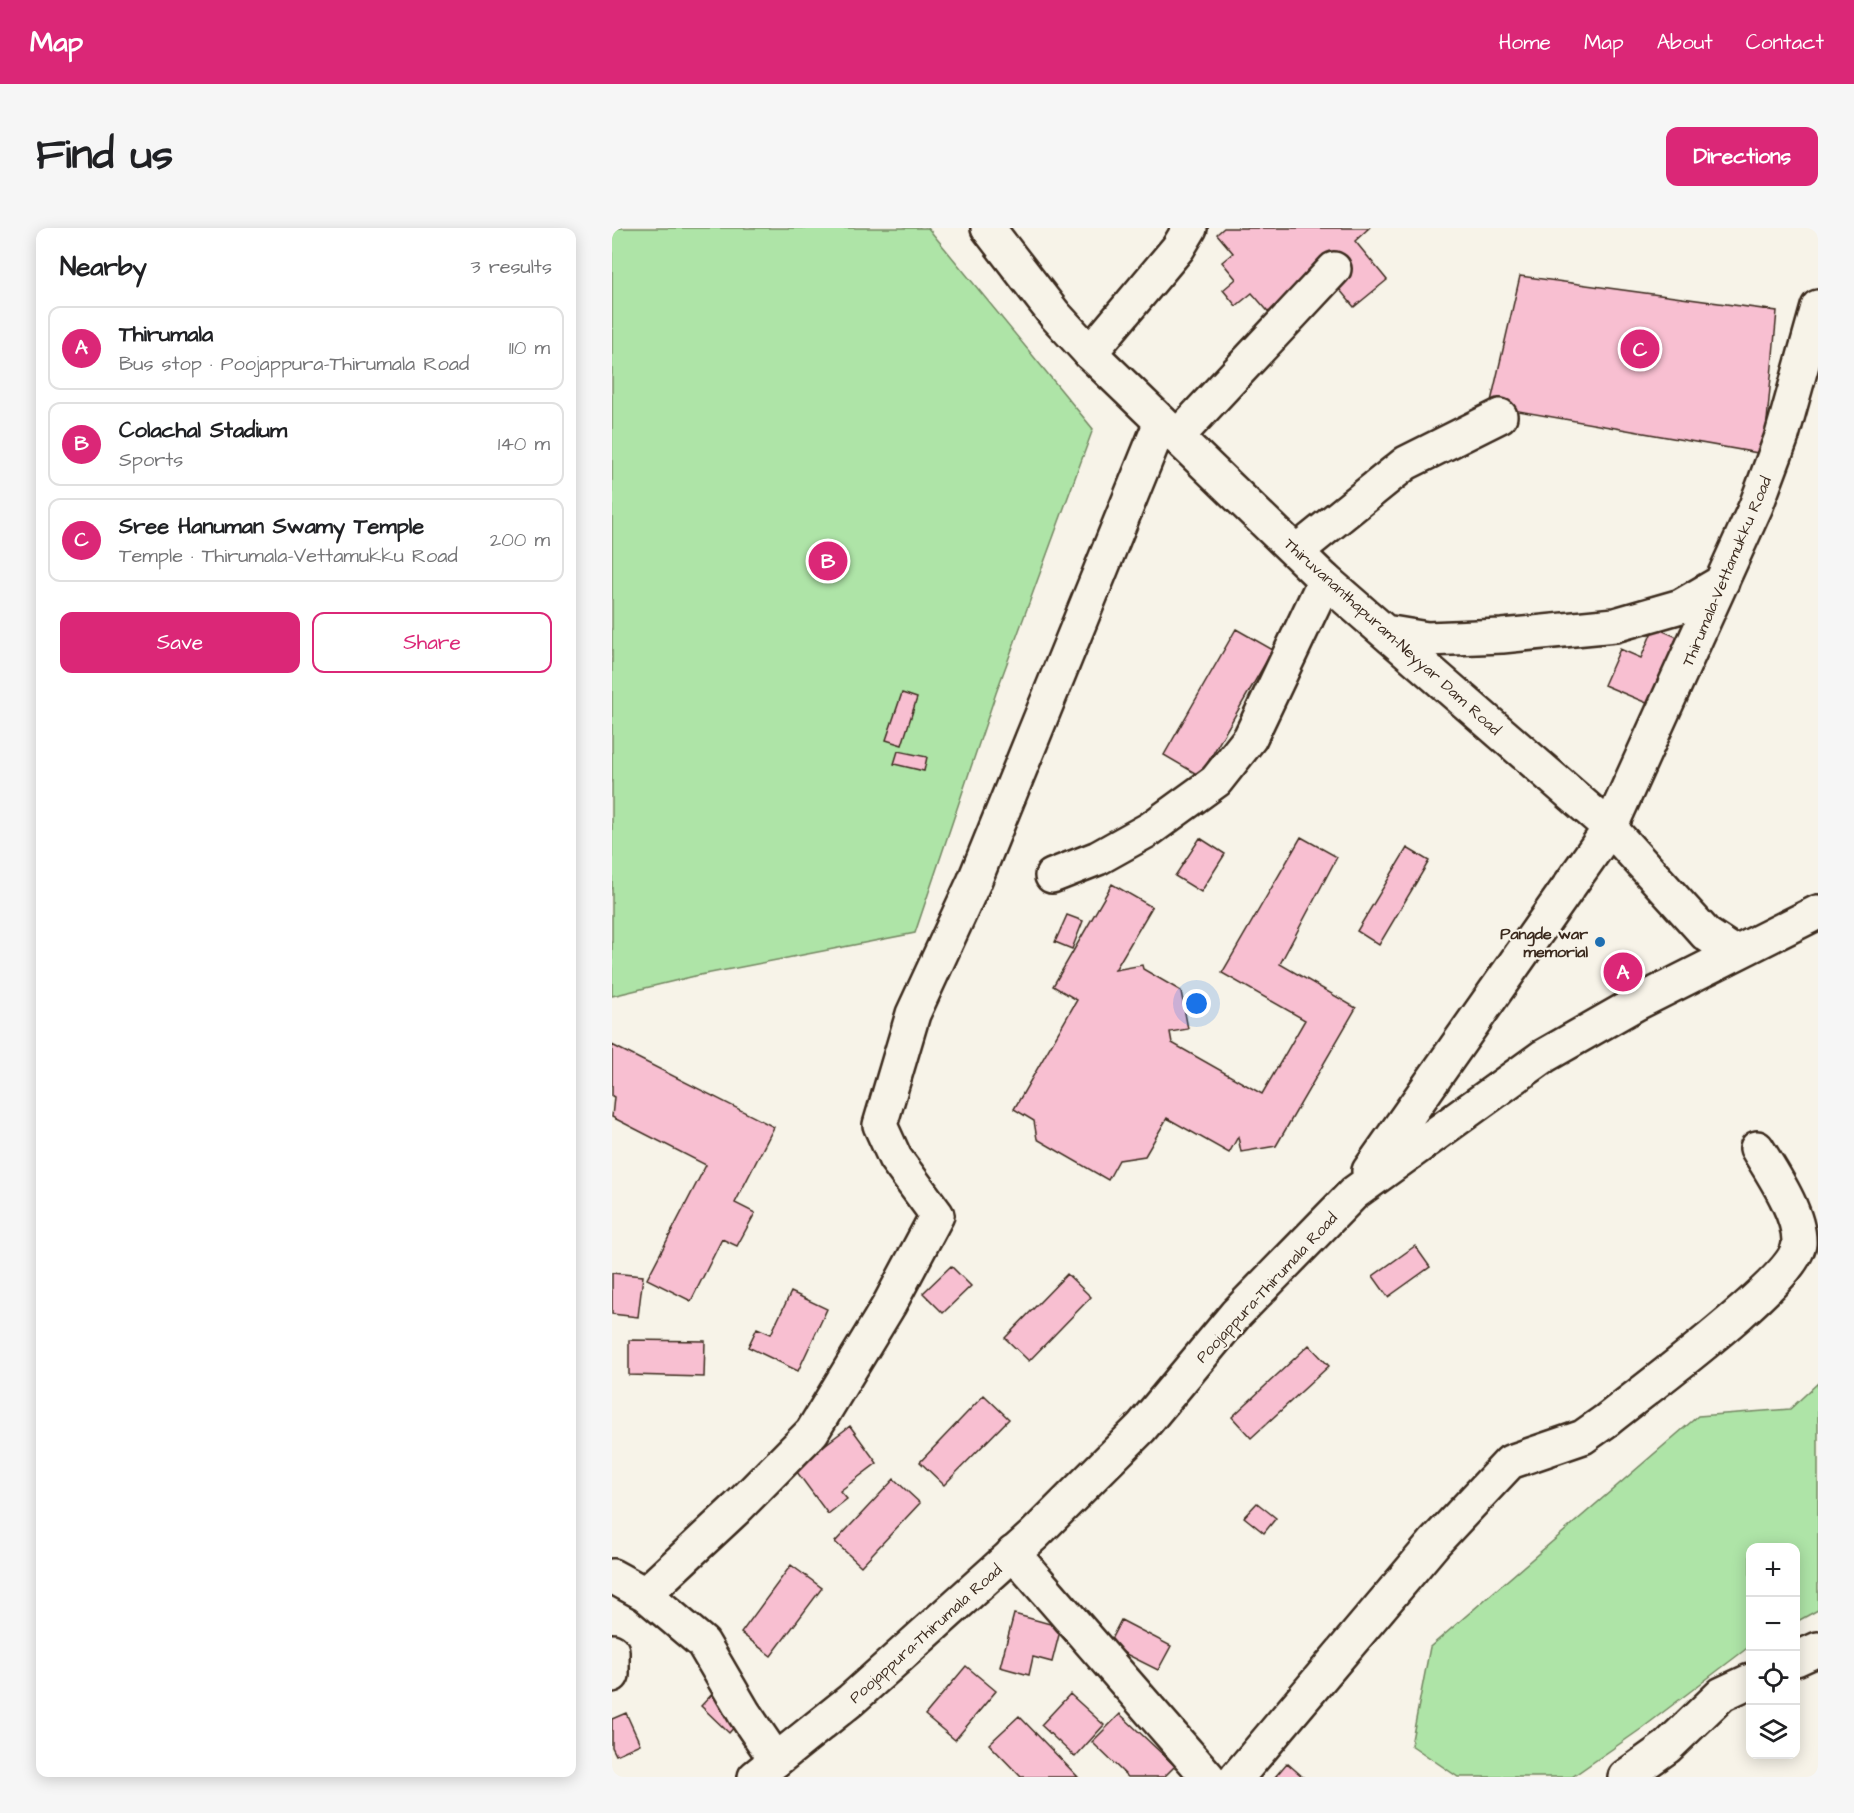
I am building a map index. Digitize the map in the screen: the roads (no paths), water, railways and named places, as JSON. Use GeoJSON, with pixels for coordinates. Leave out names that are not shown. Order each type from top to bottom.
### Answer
{"type":"FeatureCollection","features":[{"type":"Feature","properties":{"kind":"main road","name":"Thiruvananthapuram-Neyyar Dam Road"},"geometry":{"type":"LineString","coordinates":[[988,228],[1055,315],[1090,353],[1325,580],[1610,828],[1706,934],[1735,953]]}},
{"type":"Feature","properties":{"kind":"main road"},"geometry":{"type":"LineString","coordinates":[[1090,353],[1178,248],[1190,228]]}},
{"type":"Feature","properties":{"kind":"main road"},"geometry":{"type":"LineString","coordinates":[[645,1594],[736,1509],[812,1432],[889,1305],[937,1215],[895,1158],[879,1125],[914,1014],[974,882],[1169,429],[1334,269]]}},
{"type":"Feature","properties":{"kind":"main road","name":"Thirumala-Vettamukku Road"},"geometry":{"type":"LineString","coordinates":[[1354,1193],[1610,828],[1756,506],[1781,439],[1818,307]]}},
{"type":"Feature","properties":{"kind":"main road"},"geometry":{"type":"LineString","coordinates":[[1297,551],[1406,463],[1500,416]]}},
{"type":"Feature","properties":{"kind":"main road"},"geometry":{"type":"LineString","coordinates":[[1052,876],[1098,858],[1150,829],[1216,781],[1250,738],[1325,580]]}},
{"type":"Feature","properties":{"kind":"main road"},"geometry":{"type":"LineString","coordinates":[[1385,632],[1427,639],[1502,636],[1615,625],[1682,606],[1722,582]]}},
{"type":"Feature","properties":{"kind":"main road","name":"Poojappura-Thirumala Road"},"geometry":{"type":"LineString","coordinates":[[765,1768],[851,1700],[1013,1553],[1141,1428],[1236,1314],[1354,1193],[1544,1056],[1637,1003],[1818,912]]}},
{"type":"Feature","properties":{"kind":"main road"},"geometry":{"type":"LineString","coordinates":[[1237,1777],[1435,1542],[1510,1462],[1583,1437],[1760,1295],[1789,1266],[1796,1255],[1798,1235],[1788,1202],[1757,1148]]}},
{"type":"Feature","properties":{"kind":"main road"},"geometry":{"type":"LineString","coordinates":[[1013,1553],[1208,1777]]}},
{"type":"Feature","properties":{"kind":"main road"},"geometry":{"type":"LineString","coordinates":[[612,1578],[645,1594],[703,1642],[744,1713],[765,1768]]}},
{"type":"Feature","properties":{"kind":"main road"},"geometry":{"type":"LineString","coordinates":[[1800,1657],[1818,1649]]}},
{"type":"Feature","properties":{"kind":"main road"},"geometry":{"type":"LineString","coordinates":[[612,1651],[612,1675]]}},
{"type":"Feature","properties":{"kind":"main road"},"geometry":{"type":"LineString","coordinates":[[1625,1777],[1667,1747],[1722,1694],[1746,1683]]}},
{"type":"Feature","properties":{"kind":"place","name":"Sree Hanuman Swamy Temple"},"geometry":{"type":"Point","coordinates":[1640,349]}},
{"type":"Feature","properties":{"kind":"place","name":"Colachal Stadium"},"geometry":{"type":"Point","coordinates":[828,561]}},
{"type":"Feature","properties":{"kind":"place","name":"Pangde war memorial"},"geometry":{"type":"Point","coordinates":[1600,942]}},
{"type":"Feature","properties":{"kind":"place","name":"Thirumala"},"geometry":{"type":"Point","coordinates":[1623,972]}}]}
